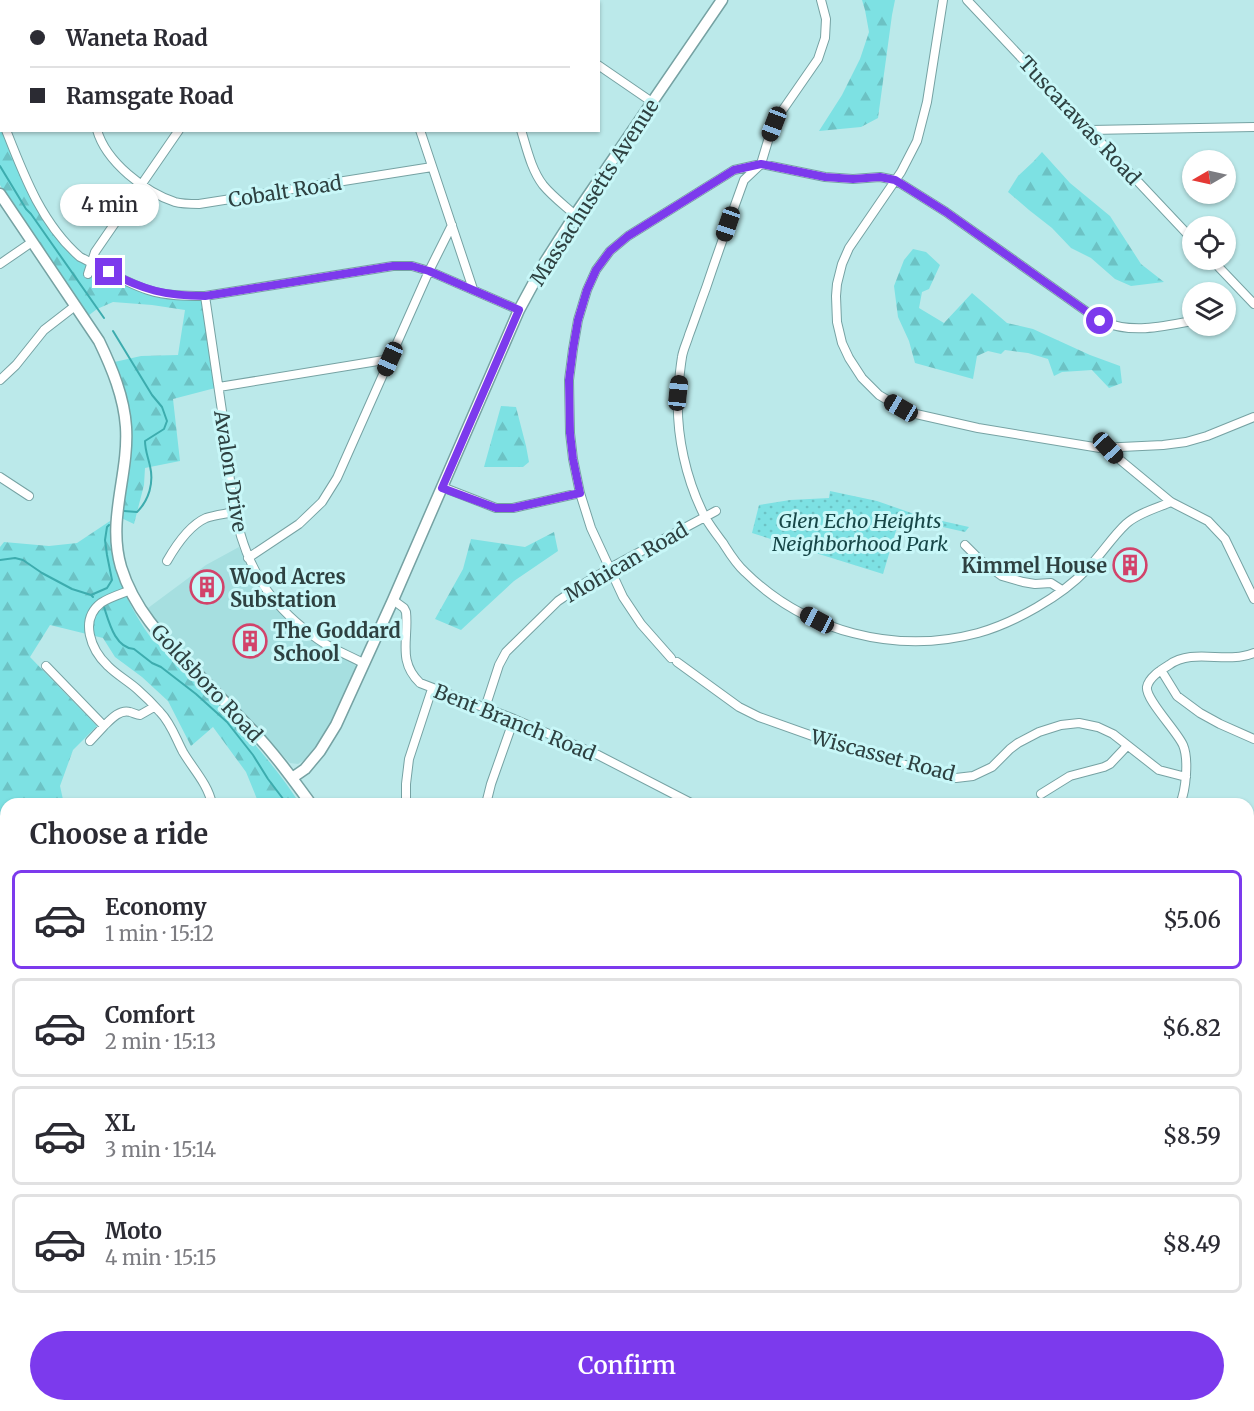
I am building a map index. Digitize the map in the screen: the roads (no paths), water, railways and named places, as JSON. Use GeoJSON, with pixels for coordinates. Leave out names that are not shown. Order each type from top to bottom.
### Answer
{"type":"FeatureCollection","features":[{"type":"Feature","properties":{"kind":"main road","name":"Massachusetts Avenue"},"geometry":{"type":"LineString","coordinates":[[292,778],[320,752],[336,725],[519,310],[545,262],[575,214],[722,0]]}},
{"type":"Feature","properties":{"kind":"main road","name":"Goldsboro Road"},"geometry":{"type":"LineString","coordinates":[[0,194],[99,341],[110,363],[119,390],[126,428],[116,533],[122,567],[142,612],[158,633],[253,731],[306,798]]}},
{"type":"Feature","properties":{"kind":"street"},"geometry":{"type":"LineString","coordinates":[[821,0],[826,19],[825,38],[818,59],[774,124],[761,164],[744,180],[682,355],[678,419],[691,483],[705,517],[735,561],[764,588],[787,604],[838,629],[894,640],[918,642],[942,640],[980,632],[1018,617],[1042,604],[1086,570],[1127,523],[1171,502]]}},
{"type":"Feature","properties":{"kind":"street"},"geometry":{"type":"LineString","coordinates":[[943,0],[927,102],[917,141],[901,172],[849,248],[837,284],[837,322],[842,343],[862,378],[879,395],[916,414],[987,429],[1100,448],[1186,442],[1254,417]]}},
{"type":"Feature","properties":{"kind":"street","name":"Tuscarawas Road"},"geometry":{"type":"LineString","coordinates":[[967,0],[1182,228]]}},
{"type":"Feature","properties":{"kind":"street"},"geometry":{"type":"LineString","coordinates":[[600,66],[652,102]]}},
{"type":"Feature","properties":{"kind":"street"},"geometry":{"type":"LineString","coordinates":[[1090,130],[1254,127]]}},
{"type":"Feature","properties":{"kind":"street"},"geometry":{"type":"LineString","coordinates":[[7,132],[26,181],[55,231],[75,253],[126,281],[150,291],[178,296],[205,296],[393,266],[412,266],[473,289],[519,310]]}},
{"type":"Feature","properties":{"kind":"street","name":"Cobalt Road"},"geometry":{"type":"LineString","coordinates":[[98,132],[110,157],[126,172],[158,195],[177,202],[198,204],[432,167]]}},
{"type":"Feature","properties":{"kind":"street"},"geometry":{"type":"LineString","coordinates":[[88,274],[95,252],[178,132]]}},
{"type":"Feature","properties":{"kind":"street"},"geometry":{"type":"LineString","coordinates":[[421,132],[473,289]]}},
{"type":"Feature","properties":{"kind":"street"},"geometry":{"type":"LineString","coordinates":[[522,132],[533,166],[543,185],[575,214]]}},
{"type":"Feature","properties":{"kind":"street","name":"Wiscasset Road"},"geometry":{"type":"LineString","coordinates":[[895,180],[880,177],[853,179],[825,177],[761,164],[734,170],[628,236],[610,251],[596,270],[578,320],[573,349],[569,380],[570,433],[580,493],[591,528],[623,597],[648,632],[674,660],[739,707],[759,717],[849,749],[956,778],[981,774],[1018,743],[1039,732],[1061,725],[1079,723],[1098,727],[1113,734],[1159,770],[1186,777]]}},
{"type":"Feature","properties":{"kind":"street"},"geometry":{"type":"LineString","coordinates":[[895,180],[946,212],[1100,321],[1131,329],[1151,329],[1182,323]]}},
{"type":"Feature","properties":{"kind":"street"},"geometry":{"type":"LineString","coordinates":[[248,558],[299,524],[322,502],[337,478],[429,271],[452,225]]}},
{"type":"Feature","properties":{"kind":"street"},"geometry":{"type":"LineString","coordinates":[[0,264],[32,242]]}},
{"type":"Feature","properties":{"kind":"street"},"geometry":{"type":"LineString","coordinates":[[1222,270],[1254,304]]}},
{"type":"Feature","properties":{"kind":"street","name":"Avalon Drive"},"geometry":{"type":"LineString","coordinates":[[205,296],[234,512],[248,558],[266,590],[292,619],[320,641],[363,663]]}},
{"type":"Feature","properties":{"kind":"street"},"geometry":{"type":"LineString","coordinates":[[0,380],[16,365],[44,330],[75,306]]}},
{"type":"Feature","properties":{"kind":"street"},"geometry":{"type":"LineString","coordinates":[[219,387],[390,359]]}},
{"type":"Feature","properties":{"kind":"street"},"geometry":{"type":"LineString","coordinates":[[1108,448],[1171,502],[1208,522],[1225,539],[1254,599]]}},
{"type":"Feature","properties":{"kind":"street"},"geometry":{"type":"LineString","coordinates":[[0,477],[28,496]]}},
{"type":"Feature","properties":{"kind":"street"},"geometry":{"type":"LineString","coordinates":[[442,488],[502,509],[580,493]]}},
{"type":"Feature","properties":{"kind":"street"},"geometry":{"type":"LineString","coordinates":[[167,561],[185,535],[201,521],[212,516],[234,512]]}},
{"type":"Feature","properties":{"kind":"street","name":"Mohican Road"},"geometry":{"type":"LineString","coordinates":[[485,708],[499,665],[506,652],[558,601],[610,568],[716,512]]}},
{"type":"Feature","properties":{"kind":"street"},"geometry":{"type":"LineString","coordinates":[[965,545],[980,560],[1002,576],[1035,584],[1051,583],[1062,590]]}},
{"type":"Feature","properties":{"kind":"street"},"geometry":{"type":"LineString","coordinates":[[131,590],[109,598],[93,611],[88,623],[90,636],[106,665],[160,712],[204,784],[210,798]]}},
{"type":"Feature","properties":{"kind":"street","name":"Bent Branch Road"},"geometry":{"type":"LineString","coordinates":[[393,600],[406,612],[405,654],[408,667],[420,683],[598,755],[681,798]]}},
{"type":"Feature","properties":{"kind":"street"},"geometry":{"type":"LineString","coordinates":[[1183,798],[1186,777],[1183,744],[1148,695],[1149,683],[1152,677],[1172,662],[1185,657],[1238,657],[1254,653]]}},
{"type":"Feature","properties":{"kind":"street"},"geometry":{"type":"LineString","coordinates":[[46,666],[104,726]]}},
{"type":"Feature","properties":{"kind":"street"},"geometry":{"type":"LineString","coordinates":[[1161,670],[1177,696],[1200,713],[1254,740]]}},
{"type":"Feature","properties":{"kind":"street"},"geometry":{"type":"LineString","coordinates":[[406,798],[409,759],[432,689]]}},
{"type":"Feature","properties":{"kind":"street"},"geometry":{"type":"LineString","coordinates":[[90,741],[121,713],[131,712],[140,715],[154,707]]}},
{"type":"Feature","properties":{"kind":"street"},"geometry":{"type":"LineString","coordinates":[[487,798],[513,719]]}},
{"type":"Feature","properties":{"kind":"street"},"geometry":{"type":"LineString","coordinates":[[1041,794],[1070,776],[1110,764],[1127,746]]}},
{"type":"Feature","properties":{"kind":"waterway"},"geometry":{"type":"LineString","coordinates":[[0,166],[26,209],[104,318]]}},
{"type":"Feature","properties":{"kind":"waterway"},"geometry":{"type":"LineString","coordinates":[[113,331],[152,395],[162,407],[167,421],[164,429],[145,441],[151,472],[151,485],[147,497],[137,512],[124,511]]}},
{"type":"Feature","properties":{"kind":"waterway"},"geometry":{"type":"LineString","coordinates":[[93,597],[91,595],[107,588],[112,580],[105,540],[109,525]]}},
{"type":"Feature","properties":{"kind":"waterway"},"geometry":{"type":"LineString","coordinates":[[0,560],[15,558],[23,560],[72,589],[91,595]]}},
{"type":"Feature","properties":{"kind":"waterway"},"geometry":{"type":"LineString","coordinates":[[104,607],[117,639],[127,648],[134,649],[161,667],[227,722],[282,798]]}},
{"type":"Feature","properties":{"kind":"place","name":"Kimmel House"},"geometry":{"type":"Point","coordinates":[1130,565]}},
{"type":"Feature","properties":{"kind":"place","name":"Wood Acres Substation"},"geometry":{"type":"Point","coordinates":[207,587]}},
{"type":"Feature","properties":{"kind":"place","name":"The Goddard School"},"geometry":{"type":"Point","coordinates":[250,641]}},
{"type":"Feature","properties":{"kind":"park label","name":"Glen Echo Heights Neighborhood Park"},"geometry":{"type":"Point","coordinates":[860,532]}}]}
